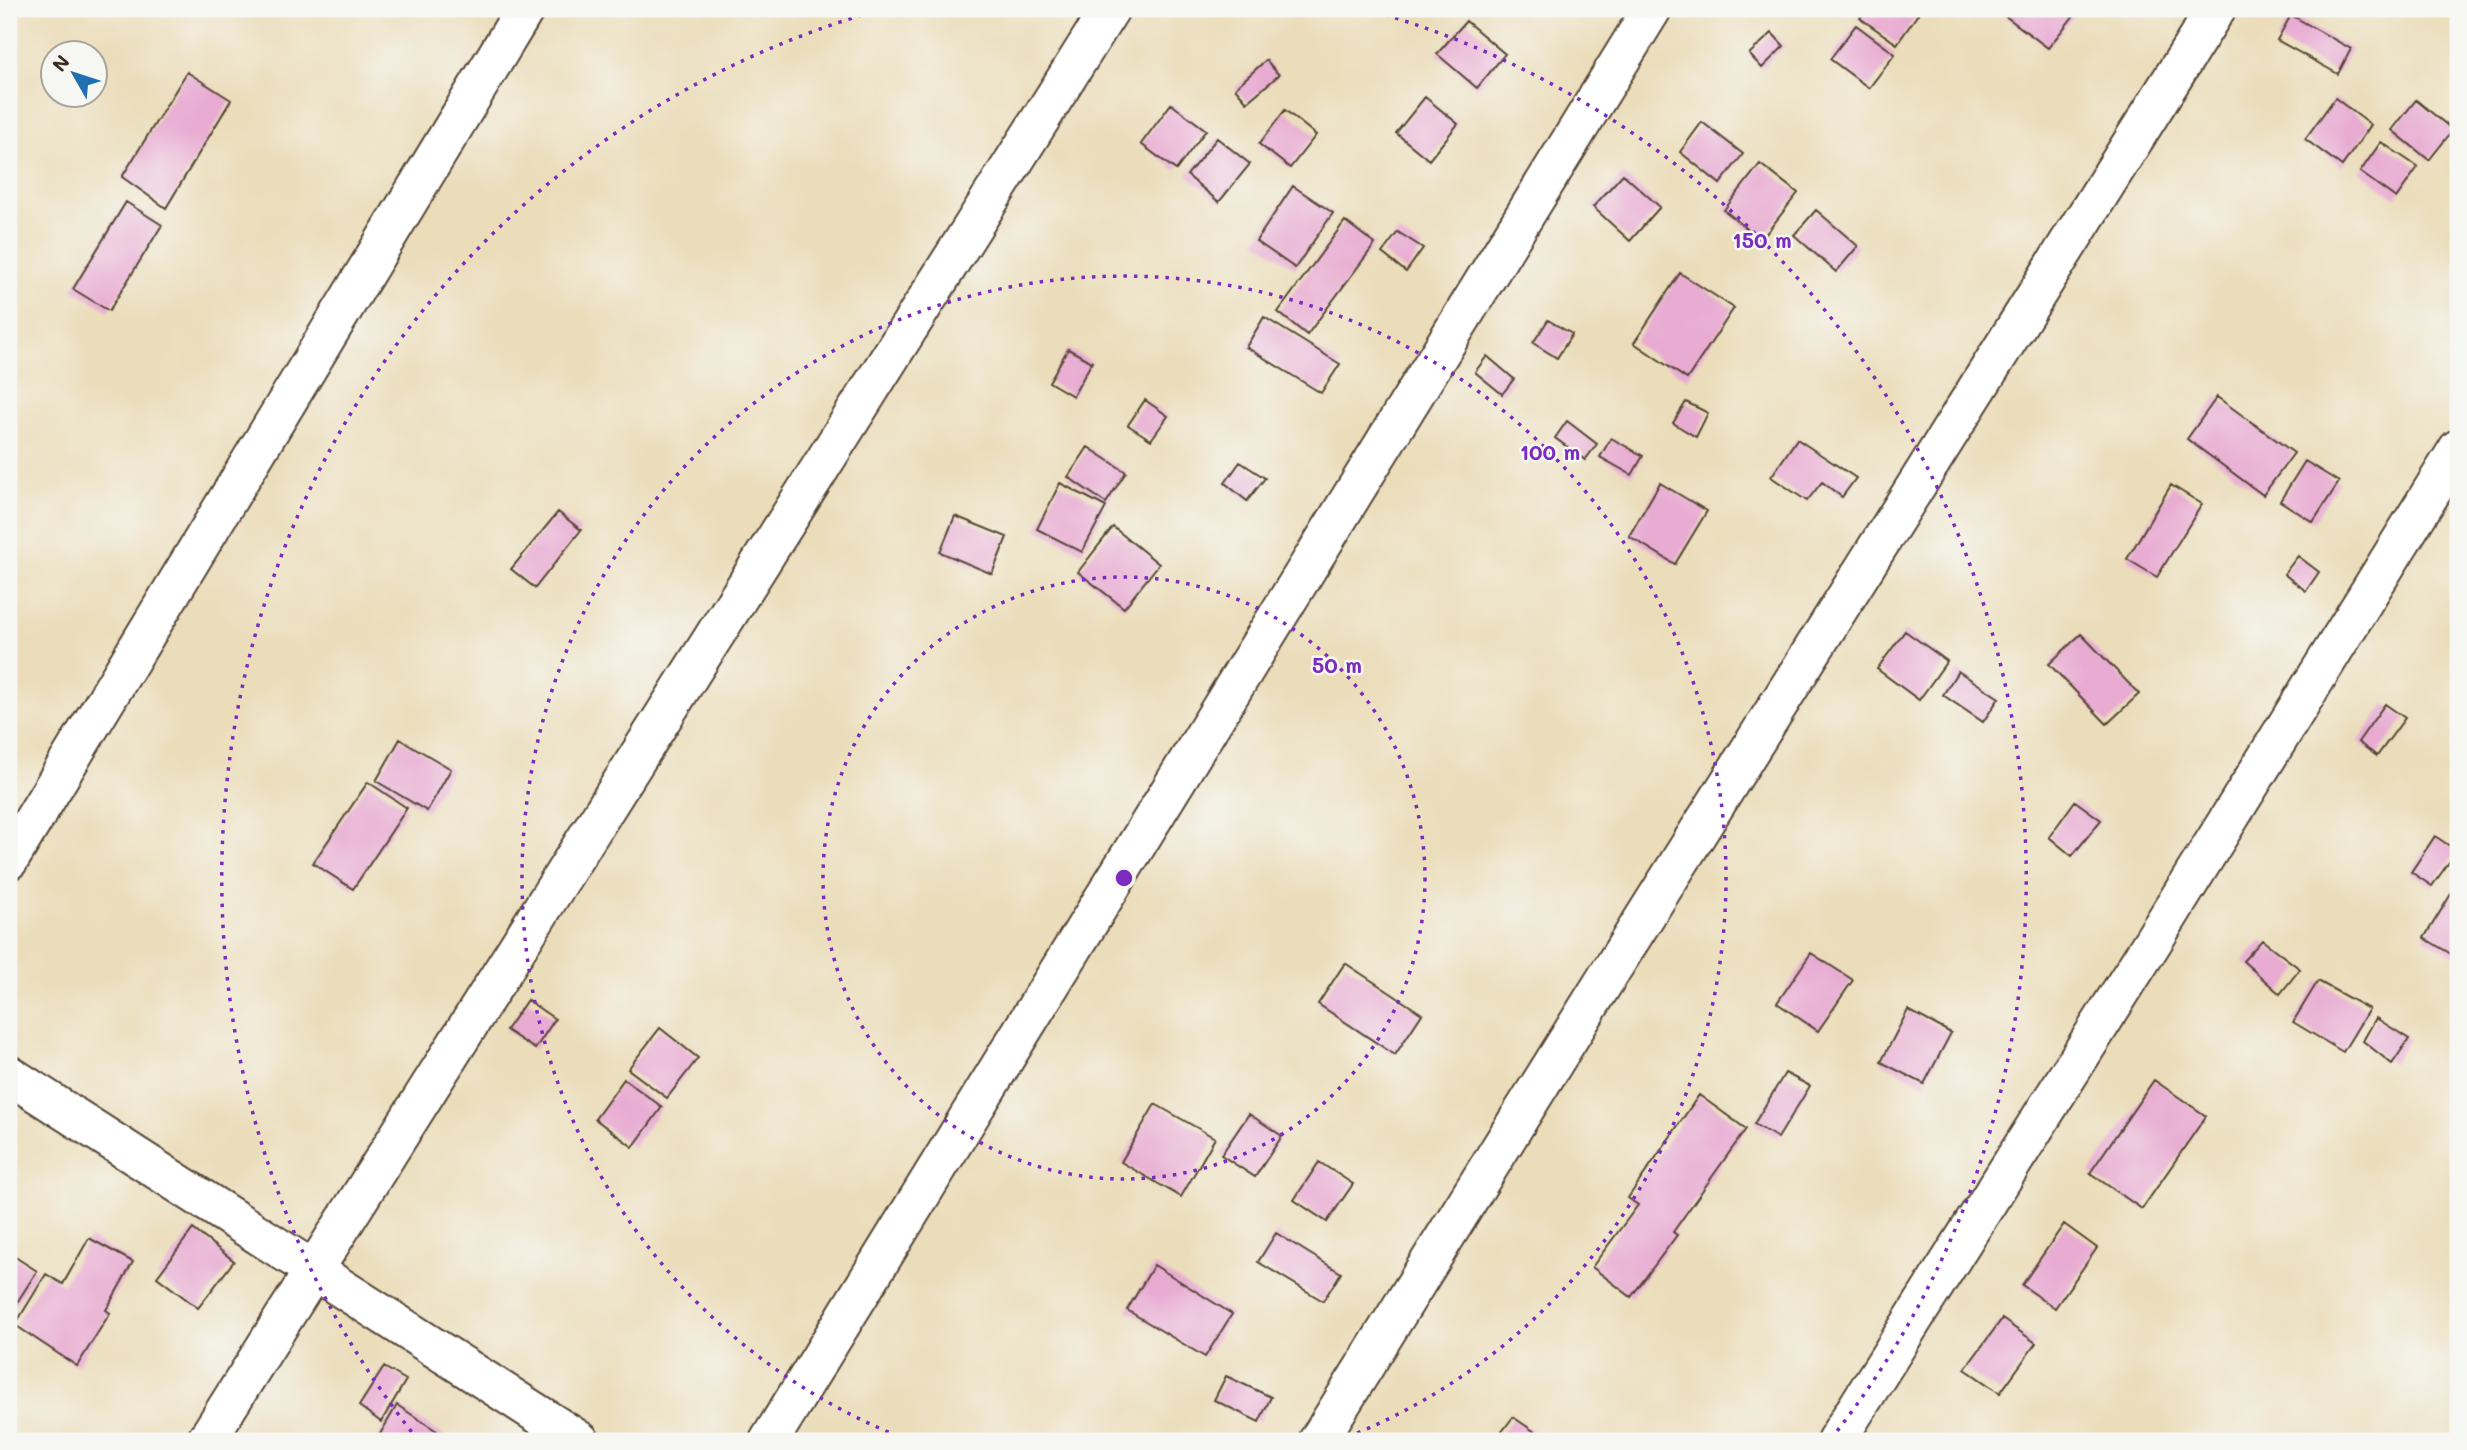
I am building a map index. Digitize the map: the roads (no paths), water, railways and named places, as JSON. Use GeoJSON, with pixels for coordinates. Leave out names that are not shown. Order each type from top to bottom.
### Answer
{"type":"FeatureCollection","features":[{"type":"Feature","properties":{"kind":"street"},"geometry":{"type":"LineString","coordinates":[[9,860],[525,9]]}},
{"type":"Feature","properties":{"kind":"street"},"geometry":{"type":"LineString","coordinates":[[206,1441],[1110,9]]}},
{"type":"Feature","properties":{"kind":"street"},"geometry":{"type":"LineString","coordinates":[[769,1441],[1652,9]]}},
{"type":"Feature","properties":{"kind":"street"},"geometry":{"type":"LineString","coordinates":[[1318,1441],[2216,9]]}},
{"type":"Feature","properties":{"kind":"street"},"geometry":{"type":"LineString","coordinates":[[1836,1441],[2153,941],[2458,449]]}},
{"type":"Feature","properties":{"kind":"street"},"geometry":{"type":"LineString","coordinates":[[9,1074],[580,1441]]}}]}
